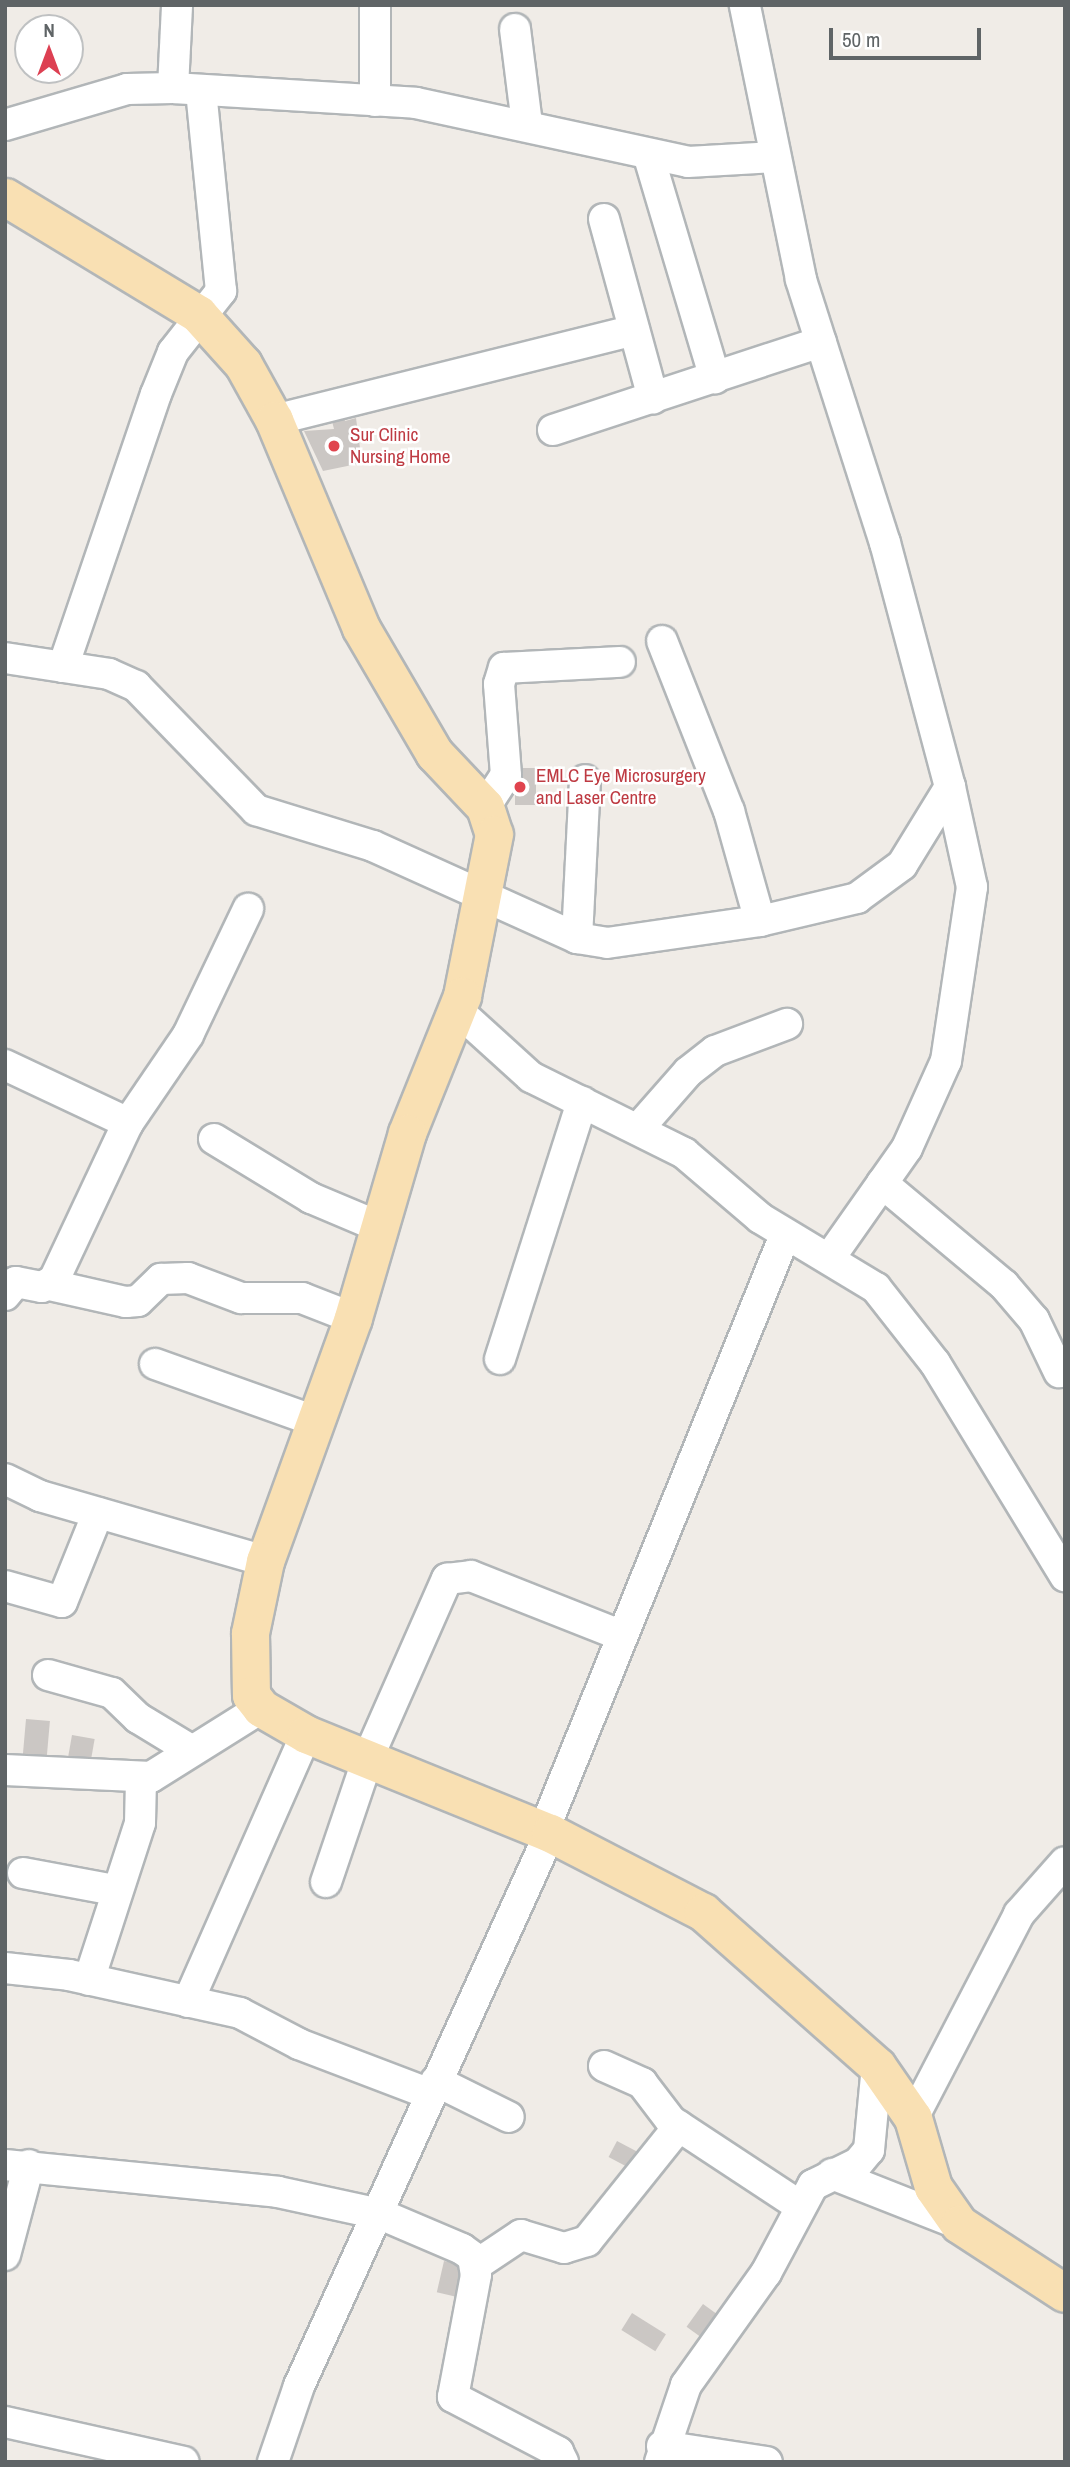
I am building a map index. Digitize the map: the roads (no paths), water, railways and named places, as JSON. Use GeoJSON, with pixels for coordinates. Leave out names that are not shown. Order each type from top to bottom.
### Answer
{"type":"FeatureCollection","features":[{"type":"Feature","properties":{"kind":"main road"},"geometry":{"type":"LineString","coordinates":[[5,197],[198,314],[243,364],[274,420],[361,628],[434,752],[485,807],[494,834],[485,897],[457,1010],[407,1133],[353,1318],[265,1561],[247,1672],[261,1708],[306,1734],[547,1832],[703,1912],[877,2066],[913,2118],[933,2187],[959,2224],[1065,2293]]}},
{"type":"Feature","properties":{"kind":"street"},"geometry":{"type":"LineString","coordinates":[[64,667],[156,394],[198,314],[221,290],[222,267],[187,89],[177,5]]}},
{"type":"Feature","properties":{"kind":"street"},"geometry":{"type":"LineString","coordinates":[[375,5],[375,101]]}},
{"type":"Feature","properties":{"kind":"street"},"geometry":{"type":"LineString","coordinates":[[745,5],[775,157],[821,342],[885,542],[950,787],[972,887],[946,1061],[922,1122],[831,1256]]}},
{"type":"Feature","properties":{"kind":"street"},"geometry":{"type":"LineString","coordinates":[[515,29],[527,124]]}},
{"type":"Feature","properties":{"kind":"street"},"geometry":{"type":"LineString","coordinates":[[5,125],[127,89],[187,89],[375,101],[527,124],[649,157],[688,162],[775,157]]}},
{"type":"Feature","properties":{"kind":"street"},"geometry":{"type":"LineString","coordinates":[[649,157],[715,378]]}},
{"type":"Feature","properties":{"kind":"street"},"geometry":{"type":"LineString","coordinates":[[604,219],[653,398]]}},
{"type":"Feature","properties":{"kind":"street"},"geometry":{"type":"LineString","coordinates":[[274,420],[459,379],[634,330]]}},
{"type":"Feature","properties":{"kind":"street"},"geometry":{"type":"LineString","coordinates":[[552,430],[821,342]]}},
{"type":"Feature","properties":{"kind":"street"},"geometry":{"type":"LineString","coordinates":[[663,641],[729,811],[760,921]]}},
{"type":"Feature","properties":{"kind":"street"},"geometry":{"type":"LineString","coordinates":[[5,658],[64,667],[136,685],[256,810],[373,846],[577,938],[607,943],[760,921],[876,887],[920,846],[950,787]]}},
{"type":"Feature","properties":{"kind":"street"},"geometry":{"type":"LineString","coordinates":[[485,807],[506,775],[499,684],[504,668],[620,662]]}},
{"type":"Feature","properties":{"kind":"street"},"geometry":{"type":"LineString","coordinates":[[577,938],[585,780]]}},
{"type":"Feature","properties":{"kind":"street"},"geometry":{"type":"LineString","coordinates":[[50,1285],[128,1123],[188,1035],[248,909]]}},
{"type":"Feature","properties":{"kind":"street"},"geometry":{"type":"LineString","coordinates":[[457,1010],[531,1077],[684,1153],[785,1235],[831,1256],[876,1288],[905,1319],[1065,1576]]}},
{"type":"Feature","properties":{"kind":"street"},"geometry":{"type":"LineString","coordinates":[[638,1129],[688,1072],[715,1052],[787,1024]]}},
{"type":"Feature","properties":{"kind":"street"},"geometry":{"type":"LineString","coordinates":[[5,1065],[128,1123]]}},
{"type":"Feature","properties":{"kind":"street"},"geometry":{"type":"LineString","coordinates":[[500,1359],[582,1102]]}},
{"type":"Feature","properties":{"kind":"street"},"geometry":{"type":"LineString","coordinates":[[214,1139],[311,1198],[380,1227]]}},
{"type":"Feature","properties":{"kind":"street"},"geometry":{"type":"LineString","coordinates":[[882,1183],[1004,1285],[1034,1320],[1059,1372]]}},
{"type":"Feature","properties":{"kind":"street"},"geometry":{"type":"LineString","coordinates":[[273,2462],[299,2386],[380,2214],[433,2087],[547,1832],[620,1635],[785,1235]]}},
{"type":"Feature","properties":{"kind":"street"},"geometry":{"type":"LineString","coordinates":[[8,1286],[50,1285],[126,1302],[138,1301],[161,1279],[188,1278],[241,1298],[302,1298],[353,1318]]}},
{"type":"Feature","properties":{"kind":"street"},"geometry":{"type":"LineString","coordinates":[[155,1364],[315,1422]]}},
{"type":"Feature","properties":{"kind":"street"},"geometry":{"type":"LineString","coordinates":[[5,1479],[98,1513],[265,1561]]}},
{"type":"Feature","properties":{"kind":"street"},"geometry":{"type":"LineString","coordinates":[[5,1586],[62,1602],[98,1513]]}},
{"type":"Feature","properties":{"kind":"street"},"geometry":{"type":"LineString","coordinates":[[326,1882],[368,1758],[452,1575],[471,1576],[620,1635]]}},
{"type":"Feature","properties":{"kind":"street"},"geometry":{"type":"LineString","coordinates":[[48,1675],[112,1693],[138,1718],[189,1748]]}},
{"type":"Feature","properties":{"kind":"street"},"geometry":{"type":"LineString","coordinates":[[5,1770],[141,1779],[161,1773],[189,1748],[261,1708]]}},
{"type":"Feature","properties":{"kind":"street"},"geometry":{"type":"LineString","coordinates":[[188,2003],[306,1734]]}},
{"type":"Feature","properties":{"kind":"street"},"geometry":{"type":"LineString","coordinates":[[89,1979],[114,1889],[140,1823],[141,1779]]}},
{"type":"Feature","properties":{"kind":"street"},"geometry":{"type":"LineString","coordinates":[[913,2118],[1019,1914],[1065,1862]]}},
{"type":"Feature","properties":{"kind":"street"},"geometry":{"type":"LineString","coordinates":[[23,1873],[114,1889]]}},
{"type":"Feature","properties":{"kind":"street"},"geometry":{"type":"LineString","coordinates":[[5,1968],[89,1979],[240,2013],[299,2044],[433,2087],[509,2118]]}},
{"type":"Feature","properties":{"kind":"street"},"geometry":{"type":"LineString","coordinates":[[604,2066],[642,2083],[679,2126],[800,2206]]}},
{"type":"Feature","properties":{"kind":"street"},"geometry":{"type":"LineString","coordinates":[[767,2462],[661,2454],[686,2385],[766,2273],[813,2185],[858,2164],[869,2150],[877,2066]]}},
{"type":"Feature","properties":{"kind":"street"},"geometry":{"type":"LineString","coordinates":[[563,2462],[558,2452],[453,2397],[476,2265],[522,2235],[564,2248],[587,2241],[679,2126]]}},
{"type":"Feature","properties":{"kind":"street"},"geometry":{"type":"LineString","coordinates":[[5,2255],[17,2165],[193,2178],[380,2214],[462,2249],[476,2265]]}},
{"type":"Feature","properties":{"kind":"street"},"geometry":{"type":"LineString","coordinates":[[832,2174],[959,2224]]}},
{"type":"Feature","properties":{"kind":"street"},"geometry":{"type":"LineString","coordinates":[[5,2422],[184,2462]]}},
{"type":"Feature","properties":{"kind":"place","name":"Sur Clinic Nursing Home"},"geometry":{"type":"Point","coordinates":[334,446]}},
{"type":"Feature","properties":{"kind":"place","name":"EMLC Eye Microsurgery and Laser Centre"},"geometry":{"type":"Point","coordinates":[520,787]}}]}
